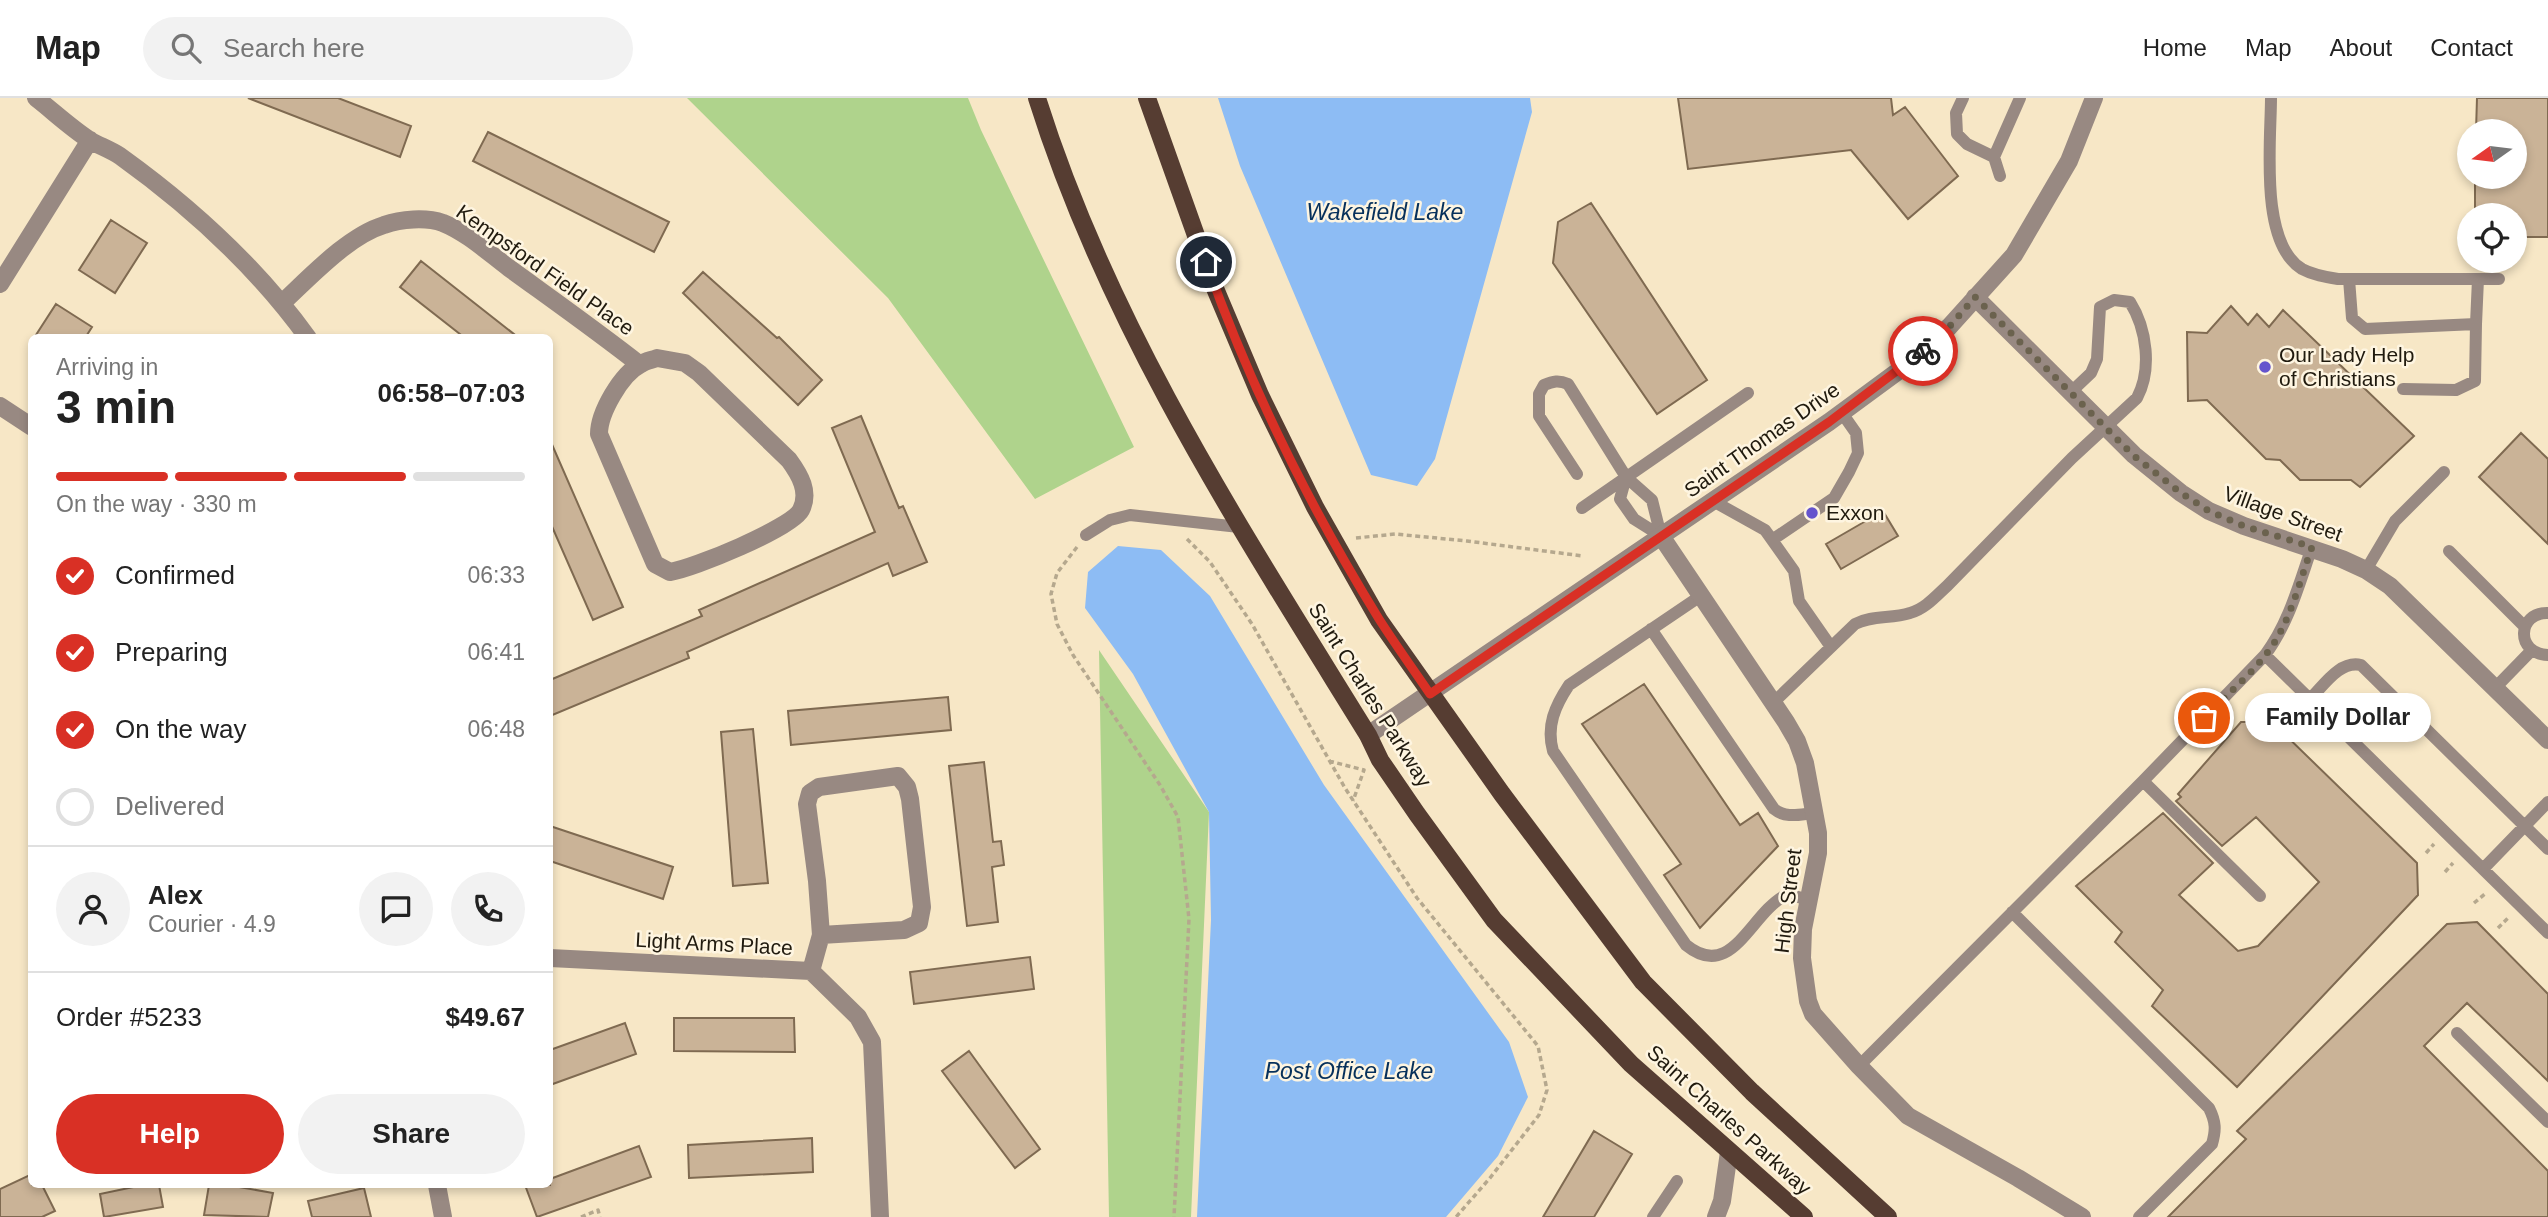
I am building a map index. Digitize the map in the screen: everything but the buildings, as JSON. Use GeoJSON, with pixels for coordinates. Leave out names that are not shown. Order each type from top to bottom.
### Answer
{"type":"FeatureCollection","features":[{"type":"Feature","properties":{"kind":"main road","name":"Saint Charles Parkway"},"geometry":{"type":"LineString","coordinates":[[1037,98],[1072,198],[1101,265],[1167,400],[1239,527],[1395,782],[1494,920],[1631,1064],[1804,1217]]}},
{"type":"Feature","properties":{"kind":"main road","name":"Saint Charles Parkway"},"geometry":{"type":"LineString","coordinates":[[1147,98],[1214,286],[1260,395],[1332,537],[1379,620],[1502,794],[1643,982],[1752,1092],[1888,1217]]}},
{"type":"Feature","properties":{"kind":"street"},"geometry":{"type":"LineString","coordinates":[[36,98],[90,141],[117,153],[184,205],[244,261],[282,303],[304,334]]}},
{"type":"Feature","properties":{"kind":"street","name":"Saint Thomas Drive"},"geometry":{"type":"LineString","coordinates":[[1368,735],[1842,413],[1912,361],[1949,327],[2014,255],[2068,161],[2094,98]]}},
{"type":"Feature","properties":{"kind":"street"},"geometry":{"type":"LineString","coordinates":[[0,284],[90,141]]}},
{"type":"Feature","properties":{"kind":"street","name":"Kempsford Field Place"},"geometry":{"type":"LineString","coordinates":[[282,303],[338,253],[382,225],[413,220],[442,223],[593,328],[639,365]]}},
{"type":"Feature","properties":{"kind":"street","name":"Village Street"},"geometry":{"type":"LineString","coordinates":[[1975,297],[2072,391],[2133,455],[2181,493],[2209,511],[2244,526],[2312,547],[2366,570],[2390,586],[2548,740]]}},
{"type":"Feature","properties":{"kind":"street","name":"Kempsford Field Place"},"geometry":{"type":"LineString","coordinates":[[657,358],[685,363],[699,373],[789,460],[801,476],[804,486],[803,505],[793,520],[679,571],[670,572],[655,564],[598,434],[601,413],[621,383],[639,365],[657,358]]}},
{"type":"Feature","properties":{"kind":"street"},"geometry":{"type":"LineString","coordinates":[[0,405],[28,424]]}},
{"type":"Feature","properties":{"kind":"street","name":"High Street"},"geometry":{"type":"LineString","coordinates":[[1661,536],[1774,702],[1797,741],[1805,763],[1815,813],[1818,853],[1803,929],[1802,958],[1808,1000],[1817,1021],[1908,1116],[2082,1217]]}},
{"type":"Feature","properties":{"kind":"street"},"geometry":{"type":"LineString","coordinates":[[811,971],[821,935],[807,804],[810,793],[819,787],[898,776],[907,787],[910,799],[922,907],[919,923],[904,930],[821,935]]}},
{"type":"Feature","properties":{"kind":"street","name":"Light Arms Place"},"geometry":{"type":"LineString","coordinates":[[553,958],[811,971],[858,1017],[867,1032],[873,1055],[880,1217]]}},
{"type":"Feature","properties":{"kind":"street"},"geometry":{"type":"LineString","coordinates":[[1716,1217],[1722,1201],[1729,1152]]}},
{"type":"Feature","properties":{"kind":"street"},"geometry":{"type":"LineString","coordinates":[[438,1188],[443,1217]]}},
{"type":"Feature","properties":{"kind":"lane"},"geometry":{"type":"LineString","coordinates":[[1963,98],[1956,113],[1956,134],[1967,144],[1994,157]]}},
{"type":"Feature","properties":{"kind":"lane"},"geometry":{"type":"LineString","coordinates":[[2000,176],[1994,157],[2020,98]]}},
{"type":"Feature","properties":{"kind":"lane"},"geometry":{"type":"LineString","coordinates":[[2271,98],[2272,207],[2281,243],[2290,258],[2301,268],[2317,275],[2349,279],[2499,279]]}},
{"type":"Feature","properties":{"kind":"lane"},"geometry":{"type":"LineString","coordinates":[[2349,279],[2352,318],[2365,329],[2476,324]]}},
{"type":"Feature","properties":{"kind":"lane"},"geometry":{"type":"LineString","coordinates":[[2403,389],[2456,390],[2475,382],[2478,279]]}},
{"type":"Feature","properties":{"kind":"lane"},"geometry":{"type":"LineString","coordinates":[[1774,702],[1855,624],[1865,619],[1913,613],[1925,606],[2072,458],[2137,398],[2146,370],[2140,318],[2130,302],[2114,300],[2100,307],[2097,359],[2091,373],[2072,391]]}},
{"type":"Feature","properties":{"kind":"lane"},"geometry":{"type":"LineString","coordinates":[[1577,474],[1539,416],[1539,394],[1544,385],[1560,380],[1568,384],[1626,477],[1652,500],[1661,536]]}},
{"type":"Feature","properties":{"kind":"lane"},"geometry":{"type":"LineString","coordinates":[[1582,508],[1748,393]]}},
{"type":"Feature","properties":{"kind":"lane"},"geometry":{"type":"LineString","coordinates":[[1772,540],[1834,498],[1849,472],[1858,453],[1856,433],[1842,413]]}},
{"type":"Feature","properties":{"kind":"lane"},"geometry":{"type":"LineString","coordinates":[[2366,570],[2395,521],[2444,472]]}},
{"type":"Feature","properties":{"kind":"lane"},"geometry":{"type":"LineString","coordinates":[[1626,477],[1620,499],[1634,519],[1661,536]]}},
{"type":"Feature","properties":{"kind":"lane"},"geometry":{"type":"LineString","coordinates":[[1713,501],[1765,530],[1794,571],[1799,601],[1831,647]]}},
{"type":"Feature","properties":{"kind":"lane"},"geometry":{"type":"LineString","coordinates":[[1086,535],[1110,520],[1130,515],[1239,527]]}},
{"type":"Feature","properties":{"kind":"lane"},"geometry":{"type":"LineString","coordinates":[[1859,1066],[2265,655],[2277,639],[2288,615],[2312,547]]}},
{"type":"Feature","properties":{"kind":"lane"},"geometry":{"type":"LineString","coordinates":[[2449,551],[2525,627]]}},
{"type":"Feature","properties":{"kind":"lane"},"geometry":{"type":"LineString","coordinates":[[1702,594],[1569,685],[1557,702],[1551,721],[1549,737],[1553,751],[1686,945],[1697,954],[1707,957],[1726,954],[1784,896],[1809,900]]}},
{"type":"Feature","properties":{"kind":"lane"},"geometry":{"type":"LineString","coordinates":[[2548,613],[2534,616],[2525,627],[2524,637],[2531,651],[2548,656]]}},
{"type":"Feature","properties":{"kind":"lane"},"geometry":{"type":"LineString","coordinates":[[1651,629],[1774,809],[1787,816],[1815,813]]}},
{"type":"Feature","properties":{"kind":"lane"},"geometry":{"type":"LineString","coordinates":[[2495,688],[2531,651]]}},
{"type":"Feature","properties":{"kind":"lane"},"geometry":{"type":"LineString","coordinates":[[2265,655],[2548,933]]}},
{"type":"Feature","properties":{"kind":"lane"},"geometry":{"type":"LineString","coordinates":[[2310,699],[2344,666],[2353,663],[2361,665],[2548,849]]}},
{"type":"Feature","properties":{"kind":"lane"},"geometry":{"type":"LineString","coordinates":[[2143,781],[2260,896]]}},
{"type":"Feature","properties":{"kind":"lane"},"geometry":{"type":"LineString","coordinates":[[2483,869],[2548,802]]}},
{"type":"Feature","properties":{"kind":"lane"},"geometry":{"type":"LineString","coordinates":[[2012,912],[2209,1108],[2215,1120],[2216,1131],[2212,1144],[2139,1217]]}},
{"type":"Feature","properties":{"kind":"lane"},"geometry":{"type":"LineString","coordinates":[[2457,1033],[2548,1122]]}},
{"type":"Feature","properties":{"kind":"lane"},"geometry":{"type":"LineString","coordinates":[[1653,1217],[1677,1181]]}},
{"type":"Feature","properties":{"kind":"path"},"geometry":{"type":"LineString","coordinates":[[1168,521],[1210,562],[1252,624],[1353,801],[1417,898],[1538,1046],[1547,1090],[1539,1115],[1456,1217]]}},
{"type":"Feature","properties":{"kind":"path"},"geometry":{"type":"LineString","coordinates":[[1332,537],[1359,538],[1395,534],[1583,556]]}},
{"type":"Feature","properties":{"kind":"path"},"geometry":{"type":"LineString","coordinates":[[1086,535],[1057,573],[1051,594],[1057,624],[1073,655],[1160,785],[1178,817],[1189,919],[1174,1217]]}},
{"type":"Feature","properties":{"kind":"path"},"geometry":{"type":"LineString","coordinates":[[1329,761],[1364,770],[1353,801]]}},
{"type":"Feature","properties":{"kind":"path"},"geometry":{"type":"LineString","coordinates":[[2474,902],[2490,890]]}},
{"type":"Feature","properties":{"kind":"path"},"geometry":{"type":"LineString","coordinates":[[581,1217],[598,1210],[600,1217]]}},
{"type":"Feature","properties":{"kind":"green space"},"geometry":{"type":"Polygon","coordinates":[[[687,98],[968,98],[1134,447],[1035,499],[888,298],[687,98]]]}},
{"type":"Feature","properties":{"kind":"green space"},"geometry":{"type":"Polygon","coordinates":[[[1099,650],[1209,812],[1191,1217],[1109,1217],[1099,650]]]}},
{"type":"Feature","properties":{"kind":"water","name":"Wakefield Lake"},"geometry":{"type":"Polygon","coordinates":[[[1218,98],[1530,98],[1532,112],[1435,459],[1417,486],[1371,475],[1240,166],[1218,98]]]}},
{"type":"Feature","properties":{"kind":"water","name":"Post Office Lake"},"geometry":{"type":"Polygon","coordinates":[[[1118,546],[1161,550],[1210,596],[1324,785],[1509,1042],[1528,1097],[1498,1156],[1446,1217],[1197,1217],[1211,920],[1209,812],[1133,674],[1085,608],[1088,572],[1118,546]]]}},
{"type":"Feature","properties":{"kind":"way so far"},"geometry":{"type":"LineString","coordinates":[[1923,351],[1975,297],[2072,391],[2133,455],[2181,493],[2209,511],[2244,526],[2312,547],[2277,639],[2204,718]]}},
{"type":"Feature","properties":{"kind":"place","name":"Our Lady Help of Christians"},"geometry":{"type":"Point","coordinates":[2265,367]}},
{"type":"Feature","properties":{"kind":"place","name":"Exxon"},"geometry":{"type":"Point","coordinates":[1812,513]}},
{"type":"Feature","properties":{"kind":"place","name":"Family Dollar"},"geometry":{"type":"Point","coordinates":[2204,718]}},
{"type":"Feature","properties":{"kind":"route"},"geometry":{"type":"LineString","coordinates":[[1206,262],[1260,395],[1315,507],[1379,620],[1430,694],[1829,422],[1923,351]]}}]}
